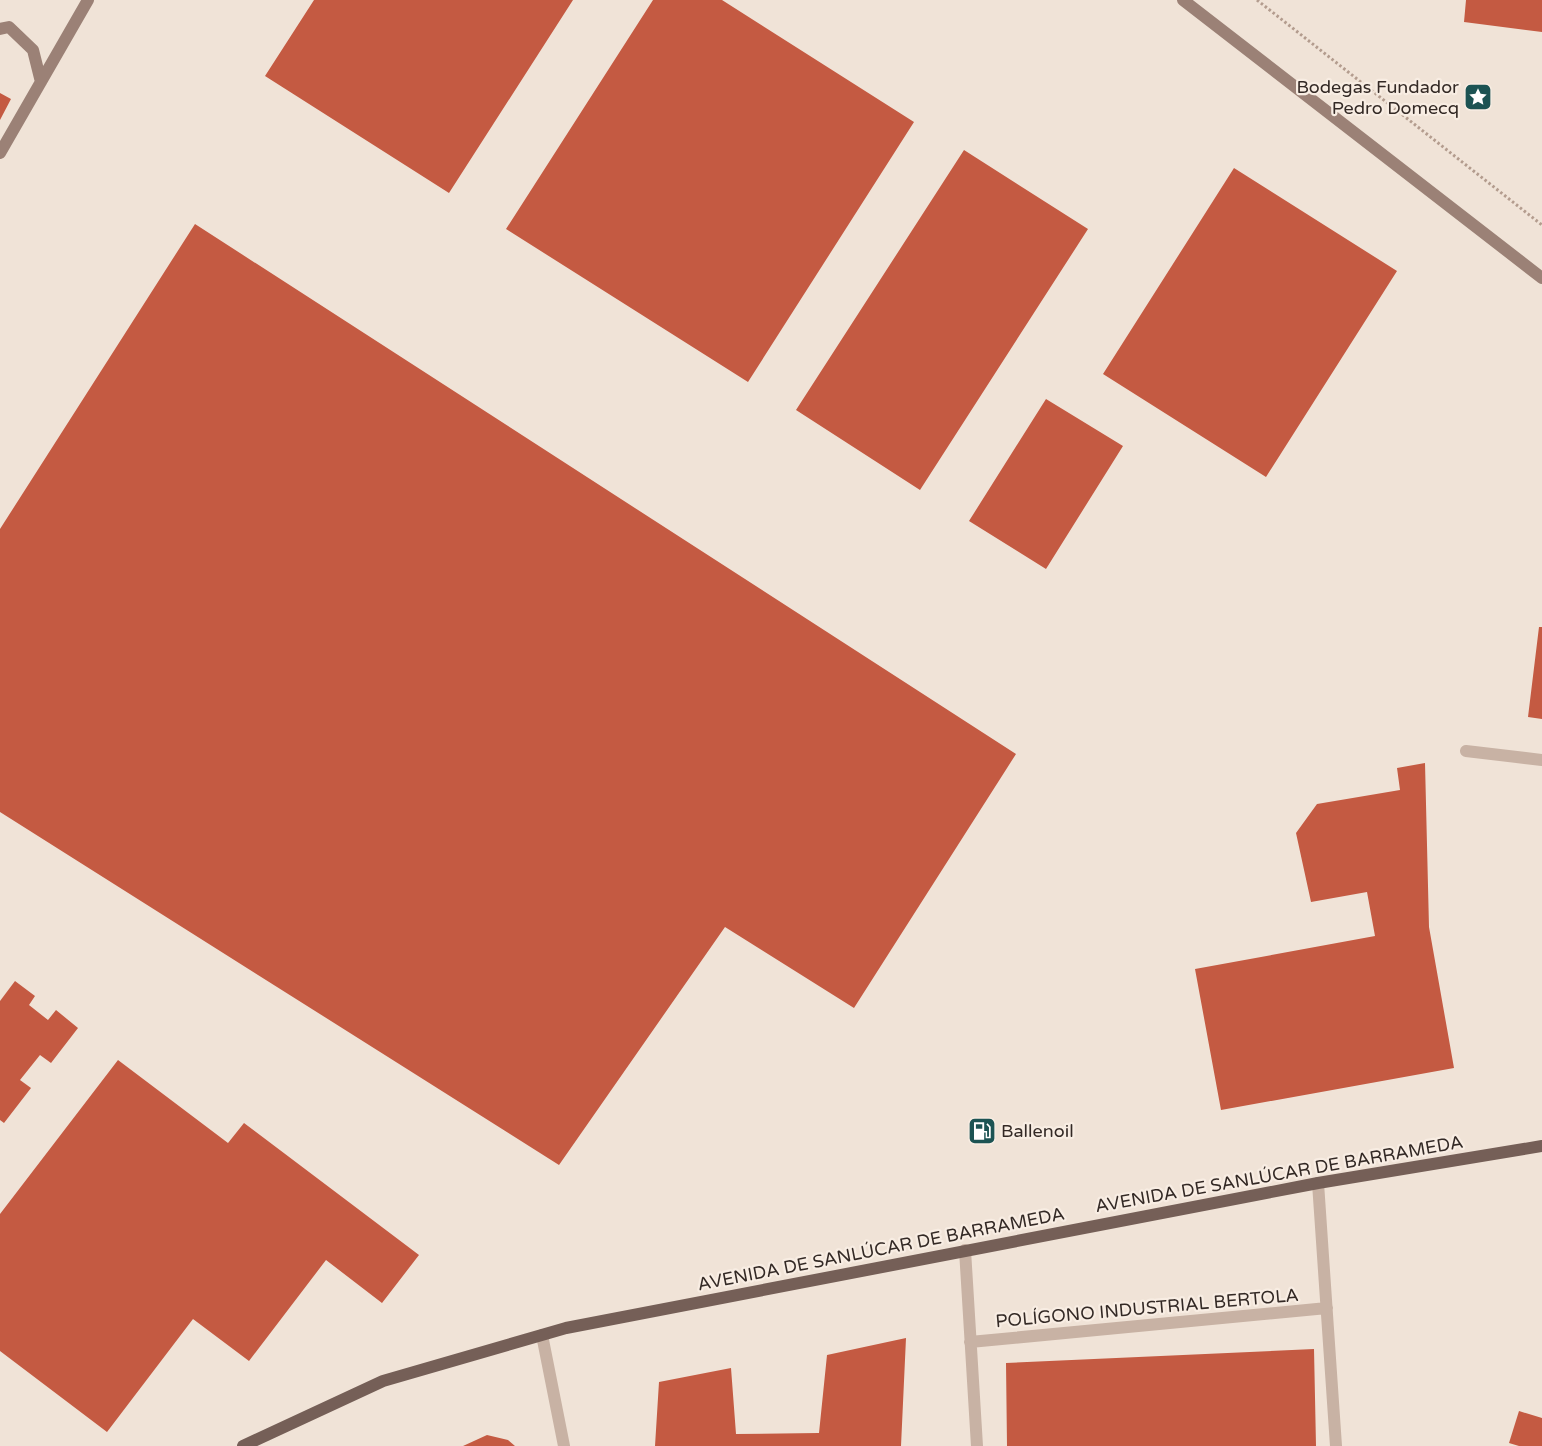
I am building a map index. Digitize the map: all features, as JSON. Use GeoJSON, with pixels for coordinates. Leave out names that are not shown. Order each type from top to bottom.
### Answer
{"type":"FeatureCollection","features":[{"type":"Feature","properties":{"kind":"main road"},"geometry":{"type":"LineString","coordinates":[[0,153],[88,0]]}},
{"type":"Feature","properties":{"kind":"main road"},"geometry":{"type":"LineString","coordinates":[[1184,0],[1542,278]]}},
{"type":"Feature","properties":{"kind":"main road"},"geometry":{"type":"LineString","coordinates":[[0,29],[9,27],[33,50],[41,82]]}},
{"type":"Feature","properties":{"kind":"main road","name":"AVENIDA DE SANLÚCAR DE BARRAMEDA"},"geometry":{"type":"LineString","coordinates":[[243,1446],[383,1381],[576,1326],[1318,1183],[1542,1146]]}},
{"type":"Feature","properties":{"kind":"street"},"geometry":{"type":"LineString","coordinates":[[1466,751],[1542,760]]}},
{"type":"Feature","properties":{"kind":"street"},"geometry":{"type":"LineString","coordinates":[[1318,1183],[1336,1446]]}},
{"type":"Feature","properties":{"kind":"street","name":"POLÍGONO INDUSTRIAL BERTOLA"},"geometry":{"type":"LineString","coordinates":[[965,1250],[977,1446]]}},
{"type":"Feature","properties":{"kind":"street","name":"POLÍGONO INDUSTRIAL BERTOLA"},"geometry":{"type":"LineString","coordinates":[[970,1342],[1327,1308]]}},
{"type":"Feature","properties":{"kind":"street"},"geometry":{"type":"LineString","coordinates":[[542,1335],[564,1446]]}},
{"type":"Feature","properties":{"kind":"path"},"geometry":{"type":"LineString","coordinates":[[1257,0],[1542,225]]}},
{"type":"Feature","properties":{"kind":"building"},"geometry":{"type":"Polygon","coordinates":[[[314,0],[573,0],[449,193],[265,76],[314,0]]]}},
{"type":"Feature","properties":{"kind":"building"},"geometry":{"type":"Polygon","coordinates":[[[653,0],[722,0],[914,122],[748,382],[506,229],[653,0]]]}},
{"type":"Feature","properties":{"kind":"building"},"geometry":{"type":"Polygon","coordinates":[[[1466,0],[1542,0],[1542,32],[1464,22],[1466,0]]]}},
{"type":"Feature","properties":{"kind":"building"},"geometry":{"type":"Polygon","coordinates":[[[0,93],[11,99],[0,120],[0,93]]]}},
{"type":"Feature","properties":{"kind":"building"},"geometry":{"type":"Polygon","coordinates":[[[964,150],[1088,229],[920,490],[796,410],[964,150]]]}},
{"type":"Feature","properties":{"kind":"building"},"geometry":{"type":"Polygon","coordinates":[[[1234,168],[1397,271],[1266,477],[1103,374],[1234,168]]]}},
{"type":"Feature","properties":{"kind":"building"},"geometry":{"type":"Polygon","coordinates":[[[195,224],[1016,754],[854,1008],[725,927],[559,1165],[0,812],[0,529],[195,224]]]}},
{"type":"Feature","properties":{"kind":"building"},"geometry":{"type":"Polygon","coordinates":[[[1046,399],[1123,446],[1046,569],[969,521],[1046,399]]]}},
{"type":"Feature","properties":{"kind":"building"},"geometry":{"type":"Polygon","coordinates":[[[1539,627],[1542,627],[1542,719],[1528,717],[1539,627]]]}},
{"type":"Feature","properties":{"kind":"building"},"geometry":{"type":"Polygon","coordinates":[[[1425,763],[1429,927],[1454,1068],[1221,1110],[1195,969],[1375,936],[1367,892],[1311,902],[1296,833],[1317,804],[1400,790],[1397,768],[1425,763]]]}},
{"type":"Feature","properties":{"kind":"building"},"geometry":{"type":"Polygon","coordinates":[[[15,981],[35,996],[29,1005],[48,1020],[56,1010],[78,1028],[51,1063],[40,1055],[20,1080],[31,1088],[4,1123],[0,1120],[0,1001],[15,981]]]}},
{"type":"Feature","properties":{"kind":"building"},"geometry":{"type":"Polygon","coordinates":[[[118,1060],[228,1143],[244,1123],[419,1255],[382,1303],[326,1260],[249,1361],[193,1319],[107,1432],[0,1351],[0,1214],[118,1060]]]}},
{"type":"Feature","properties":{"kind":"building"},"geometry":{"type":"Polygon","coordinates":[[[906,1338],[901,1446],[655,1446],[659,1382],[731,1368],[736,1434],[819,1433],[827,1355],[906,1338]]]}},
{"type":"Feature","properties":{"kind":"building"},"geometry":{"type":"Polygon","coordinates":[[[1314,1349],[1316,1446],[1007,1446],[1006,1363],[1314,1349]]]}},
{"type":"Feature","properties":{"kind":"building"},"geometry":{"type":"Polygon","coordinates":[[[1519,1411],[1542,1418],[1542,1446],[1519,1446],[1509,1443],[1519,1411]]]}},
{"type":"Feature","properties":{"kind":"building"},"geometry":{"type":"Polygon","coordinates":[[[487,1435],[508,1440],[515,1446],[463,1446],[487,1435]]]}},
{"type":"Feature","properties":{"kind":"place","name":"Bodegas Fundador Pedro Domecq"},"geometry":{"type":"Point","coordinates":[1478,97]}},
{"type":"Feature","properties":{"kind":"place","name":"Ballenoil"},"geometry":{"type":"Point","coordinates":[982,1131]}}]}
